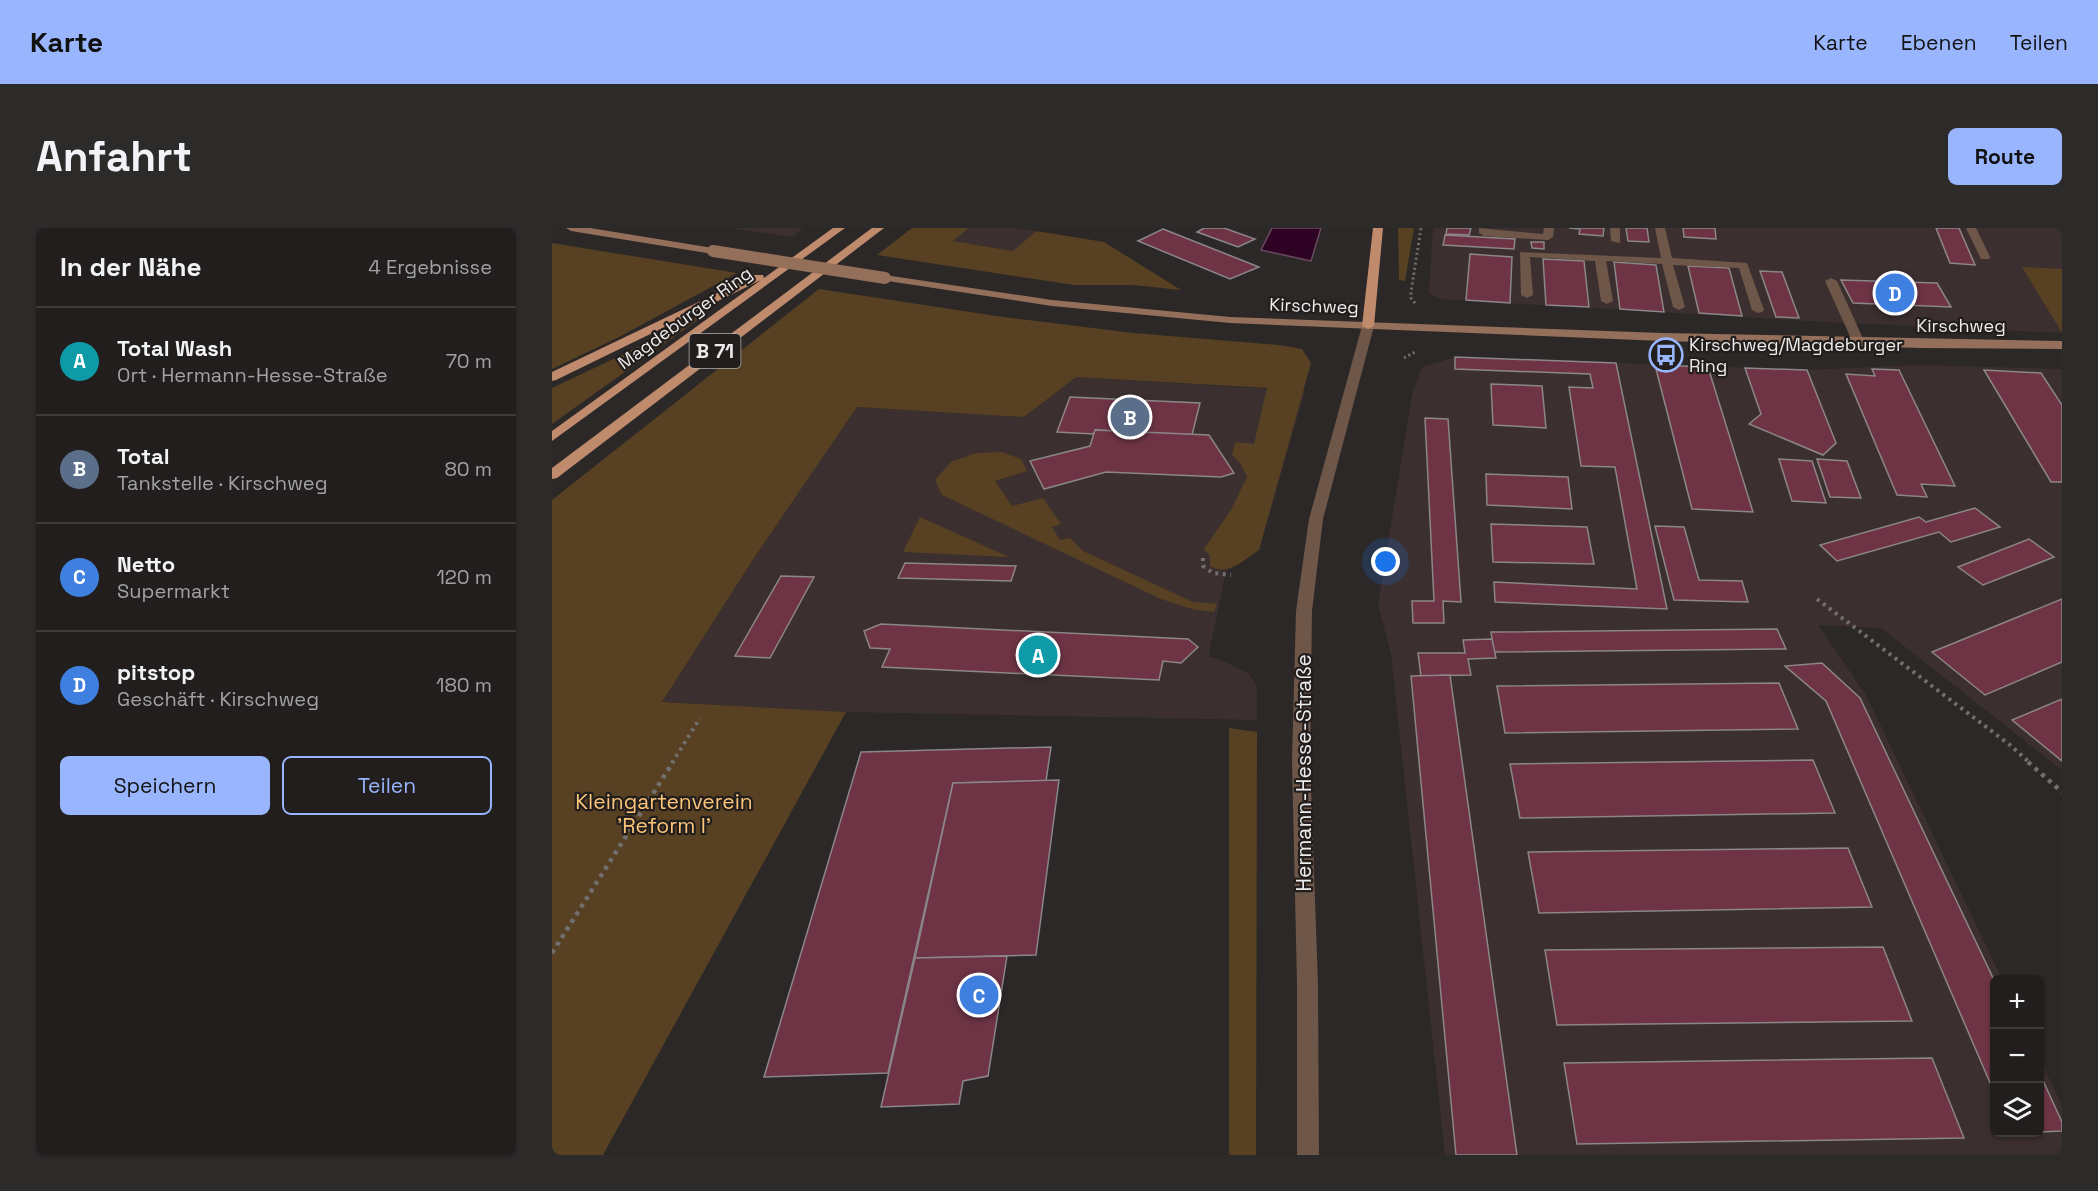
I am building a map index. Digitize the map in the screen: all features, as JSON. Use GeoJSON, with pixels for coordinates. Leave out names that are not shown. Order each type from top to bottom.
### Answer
{"type":"FeatureCollection","features":[{"type":"Feature","properties":{"kind":"highway","name":"Magdeburger Ring"},"geometry":{"type":"LineString","coordinates":[[552,437],[840,228]]}},
{"type":"Feature","properties":{"kind":"highway","name":"B 71"},"geometry":{"type":"LineString","coordinates":[[552,475],[879,228]]}},
{"type":"Feature","properties":{"kind":"highway"},"geometry":{"type":"LineString","coordinates":[[1368,326],[1378,228]]}},
{"type":"Feature","properties":{"kind":"highway"},"geometry":{"type":"LineString","coordinates":[[552,377],[800,257]]}},
{"type":"Feature","properties":{"kind":"main road","name":"Kirschweg"},"geometry":{"type":"LineString","coordinates":[[571,228],[988,294],[1141,313],[1241,321],[1859,343],[2062,345]]}},
{"type":"Feature","properties":{"kind":"street"},"geometry":{"type":"LineString","coordinates":[[1484,228],[1484,233],[1548,237],[1549,228]]}},
{"type":"Feature","properties":{"kind":"street"},"geometry":{"type":"LineString","coordinates":[[1615,228],[1616,241]]}},
{"type":"Feature","properties":{"kind":"street"},"geometry":{"type":"LineString","coordinates":[[1660,228],[1679,307]]}},
{"type":"Feature","properties":{"kind":"street"},"geometry":{"type":"LineString","coordinates":[[1971,228],[1984,257]]}},
{"type":"Feature","properties":{"kind":"street"},"geometry":{"type":"LineString","coordinates":[[1527,295],[1524,254],[1743,265],[1758,310]]}},
{"type":"Feature","properties":{"kind":"street"},"geometry":{"type":"LineString","coordinates":[[1600,258],[1607,301]]}},
{"type":"Feature","properties":{"kind":"street"},"geometry":{"type":"LineString","coordinates":[[1831,280],[1859,343]]}},
{"type":"Feature","properties":{"kind":"street","name":"Hermann-Hesse-Straße"},"geometry":{"type":"LineString","coordinates":[[1308,1155],[1307,961],[1299,730],[1300,669],[1314,528],[1368,326]]}},
{"type":"Feature","properties":{"kind":"path"},"geometry":{"type":"LineString","coordinates":[[1411,298],[1421,228]]}},
{"type":"Feature","properties":{"kind":"path"},"geometry":{"type":"LineString","coordinates":[[1203,558],[1203,566],[1213,573],[1231,574]]}},
{"type":"Feature","properties":{"kind":"path"},"geometry":{"type":"LineString","coordinates":[[1817,599],[2010,745],[2062,792]]}},
{"type":"Feature","properties":{"kind":"path"},"geometry":{"type":"LineString","coordinates":[[552,953],[700,718]]}},
{"type":"Feature","properties":{"kind":"shaded area"},"geometry":{"type":"Polygon","coordinates":[[[730,228],[803,228],[792,237],[730,228]]]}},
{"type":"Feature","properties":{"kind":"shaded area"},"geometry":{"type":"Polygon","coordinates":[[[969,228],[1016,228],[1036,231],[1014,251],[952,241],[969,228]]]}},
{"type":"Feature","properties":{"kind":"shaded area"},"geometry":{"type":"Polygon","coordinates":[[[1272,228],[1321,228],[1311,261],[1261,250],[1272,228]]]}},
{"type":"Feature","properties":{"kind":"shaded area"},"geometry":{"type":"Polygon","coordinates":[[[1433,228],[2062,228],[2062,333],[1808,321],[1440,299],[1429,293],[1433,228]]]}},
{"type":"Feature","properties":{"kind":"shaded area"},"geometry":{"type":"Polygon","coordinates":[[[1455,357],[1807,370],[1918,365],[2062,369],[2062,770],[1881,628],[1818,625],[1866,695],[2000,975],[1990,975],[1990,1137],[2044,1137],[2044,1068],[2062,1106],[2062,1155],[1445,1155],[1391,654],[1378,605],[1412,395],[1422,367],[1455,357]]]}},
{"type":"Feature","properties":{"kind":"shaded area"},"geometry":{"type":"Polygon","coordinates":[[[1076,377],[1305,391],[1259,550],[1226,571],[1210,648],[1209,657],[1219,659],[1248,673],[1257,686],[1257,720],[846,712],[662,702],[754,558],[857,407],[1024,417],[1076,377]]]}},
{"type":"Feature","properties":{"kind":"green space"},"geometry":{"type":"Polygon","coordinates":[[[912,228],[969,228],[953,241],[1013,251],[1036,231],[1104,242],[1181,290],[1132,285],[1074,285],[877,255],[912,228]]]}},
{"type":"Feature","properties":{"kind":"green space"},"geometry":{"type":"Polygon","coordinates":[[[1398,228],[1414,228],[1405,281],[1399,280],[1398,228]]]}},
{"type":"Feature","properties":{"kind":"green space"},"geometry":{"type":"Polygon","coordinates":[[[552,243],[737,273],[621,336],[552,369],[552,243]]]}},
{"type":"Feature","properties":{"kind":"green space"},"geometry":{"type":"Polygon","coordinates":[[[2022,267],[2062,269],[2062,331],[2061,331],[2022,267]]]}},
{"type":"Feature","properties":{"kind":"green space","name":"Kleingartenverein 'Reform I'"},"geometry":{"type":"Polygon","coordinates":[[[819,289],[1003,317],[1133,333],[1279,345],[1302,349],[1311,363],[1259,550],[1235,566],[1223,570],[1210,566],[1210,556],[1204,549],[1231,510],[1247,477],[1241,464],[1232,455],[1235,442],[1254,444],[1267,388],[1076,377],[1024,417],[857,407],[754,558],[662,702],[846,712],[603,1155],[552,1155],[552,500],[819,289]]]}},
{"type":"Feature","properties":{"kind":"green space"},"geometry":{"type":"Polygon","coordinates":[[[702,313],[706,314],[552,424],[552,388],[702,313]]]}},
{"type":"Feature","properties":{"kind":"green space"},"geometry":{"type":"Polygon","coordinates":[[[1002,452],[1021,459],[1027,471],[995,481],[1012,506],[1043,498],[1061,524],[1052,527],[1060,540],[1070,538],[1083,551],[1193,602],[1217,604],[1214,612],[1192,609],[1161,599],[942,495],[935,480],[951,462],[976,453],[1002,452]]]}},
{"type":"Feature","properties":{"kind":"green space"},"geometry":{"type":"Polygon","coordinates":[[[920,517],[1009,557],[903,552],[920,517]]]}},
{"type":"Feature","properties":{"kind":"green space"},"geometry":{"type":"Polygon","coordinates":[[[1229,728],[1257,732],[1256,1155],[1229,1155],[1229,728]]]}},
{"type":"Feature","properties":{"kind":"building"},"geometry":{"type":"Polygon","coordinates":[[[1204,228],[1224,228],[1255,239],[1238,247],[1197,232],[1204,228]]]}},
{"type":"Feature","properties":{"kind":"building"},"geometry":{"type":"Polygon","coordinates":[[[1447,228],[1471,228],[1469,235],[1446,234],[1447,228]]]}},
{"type":"Feature","properties":{"kind":"building"},"geometry":{"type":"Polygon","coordinates":[[[1569,228],[1604,228],[1603,236],[1579,234],[1580,229],[1569,228]]]}},
{"type":"Feature","properties":{"kind":"building"},"geometry":{"type":"Polygon","coordinates":[[[1626,228],[1647,228],[1649,242],[1628,241],[1626,228]]]}},
{"type":"Feature","properties":{"kind":"building"},"geometry":{"type":"Polygon","coordinates":[[[1683,228],[1715,228],[1716,239],[1684,237],[1683,228]]]}},
{"type":"Feature","properties":{"kind":"building"},"geometry":{"type":"Polygon","coordinates":[[[1936,228],[1959,228],[1975,265],[1950,263],[1936,228]]]}},
{"type":"Feature","properties":{"kind":"building"},"geometry":{"type":"Polygon","coordinates":[[[1163,229],[1259,267],[1230,279],[1138,241],[1163,229]]]}},
{"type":"Feature","properties":{"kind":"building"},"geometry":{"type":"Polygon","coordinates":[[[1445,235],[1515,239],[1514,249],[1443,245],[1445,235]]]}},
{"type":"Feature","properties":{"kind":"building"},"geometry":{"type":"Polygon","coordinates":[[[1531,242],[1544,242],[1544,249],[1532,248],[1531,242]]]}},
{"type":"Feature","properties":{"kind":"building"},"geometry":{"type":"Polygon","coordinates":[[[1470,254],[1512,257],[1510,303],[1466,300],[1470,254]]]}},
{"type":"Feature","properties":{"kind":"building"},"geometry":{"type":"Polygon","coordinates":[[[1543,259],[1584,261],[1589,307],[1546,305],[1543,259]]]}},
{"type":"Feature","properties":{"kind":"building"},"geometry":{"type":"Polygon","coordinates":[[[1614,262],[1656,265],[1664,312],[1620,309],[1614,262]]]}},
{"type":"Feature","properties":{"kind":"building"},"geometry":{"type":"Polygon","coordinates":[[[1688,266],[1729,268],[1742,316],[1699,313],[1688,266]]]}},
{"type":"Feature","properties":{"kind":"building"},"geometry":{"type":"Polygon","coordinates":[[[1760,271],[1782,272],[1799,318],[1776,317],[1760,271]]]}},
{"type":"Feature","properties":{"kind":"building"},"geometry":{"type":"Polygon","coordinates":[[[1841,280],[1937,283],[1951,307],[1853,303],[1841,280]]]}},
{"type":"Feature","properties":{"kind":"building"},"geometry":{"type":"Polygon","coordinates":[[[1455,357],[1616,363],[1667,609],[1495,602],[1494,582],[1637,589],[1615,467],[1581,466],[1569,387],[1593,388],[1590,374],[1455,369],[1455,357]]]}},
{"type":"Feature","properties":{"kind":"building"},"geometry":{"type":"Polygon","coordinates":[[[1657,359],[1672,359],[1674,365],[1658,365],[1657,359]]]}},
{"type":"Feature","properties":{"kind":"building"},"geometry":{"type":"Polygon","coordinates":[[[1655,365],[1708,367],[1753,512],[1692,509],[1655,365]]]}},
{"type":"Feature","properties":{"kind":"building"},"geometry":{"type":"Polygon","coordinates":[[[1745,368],[1807,370],[1836,443],[1823,455],[1749,424],[1761,414],[1745,368]]]}},
{"type":"Feature","properties":{"kind":"building"},"geometry":{"type":"Polygon","coordinates":[[[1872,369],[1899,370],[1955,486],[1921,484],[1927,497],[1897,495],[1846,374],[1875,376],[1872,369]]]}},
{"type":"Feature","properties":{"kind":"building"},"geometry":{"type":"Polygon","coordinates":[[[1984,370],[2041,373],[2062,405],[2062,482],[2051,482],[1984,370]]]}},
{"type":"Feature","properties":{"kind":"building"},"geometry":{"type":"Polygon","coordinates":[[[1491,384],[1542,386],[1546,428],[1493,425],[1491,384]]]}},
{"type":"Feature","properties":{"kind":"building"},"geometry":{"type":"Polygon","coordinates":[[[1070,397],[1200,403],[1192,435],[1095,430],[1094,434],[1057,432],[1070,397]]]}},
{"type":"Feature","properties":{"kind":"building"},"geometry":{"type":"Polygon","coordinates":[[[1425,418],[1448,419],[1461,602],[1443,601],[1444,623],[1413,623],[1412,601],[1434,601],[1425,418]]]}},
{"type":"Feature","properties":{"kind":"building"},"geometry":{"type":"Polygon","coordinates":[[[1095,430],[1209,435],[1234,473],[1221,477],[1106,472],[1044,489],[1030,461],[1090,446],[1095,430]]]}},
{"type":"Feature","properties":{"kind":"building"},"geometry":{"type":"Polygon","coordinates":[[[1779,459],[1812,461],[1826,503],[1792,501],[1779,459]]]}},
{"type":"Feature","properties":{"kind":"building"},"geometry":{"type":"Polygon","coordinates":[[[1817,459],[1847,461],[1861,498],[1830,497],[1817,459]]]}},
{"type":"Feature","properties":{"kind":"building"},"geometry":{"type":"Polygon","coordinates":[[[1486,474],[1568,477],[1572,509],[1487,505],[1486,474]]]}},
{"type":"Feature","properties":{"kind":"building"},"geometry":{"type":"Polygon","coordinates":[[[1975,508],[2000,527],[1951,542],[1939,532],[1837,561],[1820,545],[1919,517],[1926,522],[1975,508]]]}},
{"type":"Feature","properties":{"kind":"building"},"geometry":{"type":"Polygon","coordinates":[[[1491,524],[1587,527],[1594,564],[1493,562],[1491,524]]]}},
{"type":"Feature","properties":{"kind":"building"},"geometry":{"type":"Polygon","coordinates":[[[1655,526],[1684,527],[1699,580],[1742,581],[1748,602],[1674,600],[1655,526]]]}},
{"type":"Feature","properties":{"kind":"building"},"geometry":{"type":"Polygon","coordinates":[[[2029,539],[2054,557],[1983,585],[1958,567],[2029,539]]]}},
{"type":"Feature","properties":{"kind":"building"},"geometry":{"type":"Polygon","coordinates":[[[905,563],[1016,566],[1011,581],[898,578],[905,563]]]}},
{"type":"Feature","properties":{"kind":"building"},"geometry":{"type":"Polygon","coordinates":[[[781,576],[814,577],[770,658],[735,656],[781,576]]]}},
{"type":"Feature","properties":{"kind":"building"},"geometry":{"type":"Polygon","coordinates":[[[2062,599],[2062,662],[1985,695],[1932,652],[2062,599]]]}},
{"type":"Feature","properties":{"kind":"building"},"geometry":{"type":"Polygon","coordinates":[[[881,624],[1188,639],[1198,647],[1181,663],[1163,661],[1159,680],[882,667],[890,649],[870,648],[864,631],[881,624]]]}},
{"type":"Feature","properties":{"kind":"building"},"geometry":{"type":"Polygon","coordinates":[[[1777,629],[1786,649],[1494,652],[1491,632],[1777,629]]]}},
{"type":"Feature","properties":{"kind":"building"},"geometry":{"type":"Polygon","coordinates":[[[1492,639],[1496,658],[1468,659],[1471,675],[1421,676],[1418,653],[1465,653],[1463,640],[1492,639]]]}},
{"type":"Feature","properties":{"kind":"building"},"geometry":{"type":"Polygon","coordinates":[[[1822,663],[1860,698],[1992,975],[1990,1083],[1826,701],[1785,666],[1822,663]]]}},
{"type":"Feature","properties":{"kind":"building"},"geometry":{"type":"Polygon","coordinates":[[[1450,675],[1517,1155],[1456,1155],[1411,676],[1450,675]]]}},
{"type":"Feature","properties":{"kind":"building"},"geometry":{"type":"Polygon","coordinates":[[[1779,683],[1798,729],[1505,733],[1497,686],[1779,683]]]}},
{"type":"Feature","properties":{"kind":"building"},"geometry":{"type":"Polygon","coordinates":[[[2062,699],[2062,761],[2012,720],[2062,699]]]}},
{"type":"Feature","properties":{"kind":"building"},"geometry":{"type":"Polygon","coordinates":[[[1051,747],[1046,781],[953,783],[888,1073],[764,1077],[861,752],[1051,747]]]}},
{"type":"Feature","properties":{"kind":"building"},"geometry":{"type":"Polygon","coordinates":[[[1813,760],[1835,813],[1520,818],[1510,764],[1813,760]]]}},
{"type":"Feature","properties":{"kind":"building"},"geometry":{"type":"Polygon","coordinates":[[[1059,780],[1036,955],[915,958],[953,783],[1059,780]]]}},
{"type":"Feature","properties":{"kind":"building"},"geometry":{"type":"Polygon","coordinates":[[[1848,848],[1872,907],[1539,913],[1528,852],[1848,848]]]}},
{"type":"Feature","properties":{"kind":"building"},"geometry":{"type":"Polygon","coordinates":[[[1883,947],[1912,1021],[1557,1025],[1545,950],[1883,947]]]}},
{"type":"Feature","properties":{"kind":"building"},"geometry":{"type":"Polygon","coordinates":[[[1007,956],[988,1076],[963,1081],[959,1104],[881,1107],[915,958],[1007,956]]]}},
{"type":"Feature","properties":{"kind":"building"},"geometry":{"type":"Polygon","coordinates":[[[1932,1058],[1964,1138],[1577,1144],[1564,1063],[1932,1058]]]}},
{"type":"Feature","properties":{"kind":"building"},"geometry":{"type":"Polygon","coordinates":[[[2044,1083],[2062,1122],[2062,1131],[2044,1132],[2044,1083]]]}},
{"type":"Feature","properties":{"kind":"place","name":"pitstop"},"geometry":{"type":"Point","coordinates":[1895,293]}},
{"type":"Feature","properties":{"kind":"place","name":"Kirschweg/Magdeburger Ring"},"geometry":{"type":"Point","coordinates":[1666,355]}},
{"type":"Feature","properties":{"kind":"place","name":"Total"},"geometry":{"type":"Point","coordinates":[1130,417]}},
{"type":"Feature","properties":{"kind":"place","name":"Total Wash"},"geometry":{"type":"Point","coordinates":[1038,655]}},
{"type":"Feature","properties":{"kind":"place","name":"Netto"},"geometry":{"type":"Point","coordinates":[979,995]}}]}
